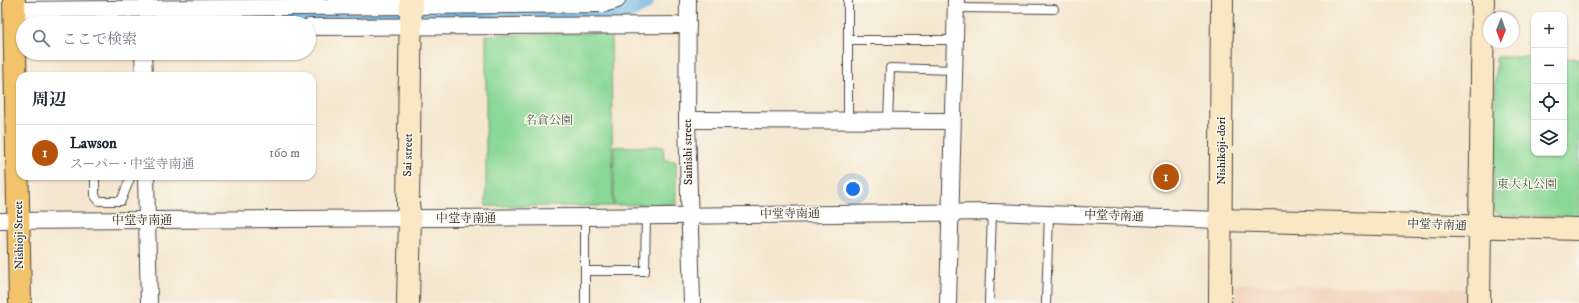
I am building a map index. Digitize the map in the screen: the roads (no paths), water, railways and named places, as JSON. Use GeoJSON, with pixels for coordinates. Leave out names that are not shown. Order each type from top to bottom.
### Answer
{"type":"FeatureCollection","features":[{"type":"Feature","properties":{"kind":"main road","name":"Nishioji Street"},"geometry":{"type":"LineString","coordinates":[[13,21],[9,221],[20,303]]}},
{"type":"Feature","properties":{"kind":"street"},"geometry":{"type":"LineString","coordinates":[[316,26],[411,12],[603,4],[617,0]]}},
{"type":"Feature","properties":{"kind":"street","name":"Sainishi street"},"geometry":{"type":"LineString","coordinates":[[688,0],[687,120],[692,303]]}},
{"type":"Feature","properties":{"kind":"street","name":"Nishikōji-dōri"},"geometry":{"type":"LineString","coordinates":[[1220,303],[1222,0]]}},
{"type":"Feature","properties":{"kind":"street"},"geometry":{"type":"LineString","coordinates":[[1480,303],[1483,0]]}},
{"type":"Feature","properties":{"kind":"street"},"geometry":{"type":"LineString","coordinates":[[78,16],[222,4],[265,3],[411,12],[688,25]]}},
{"type":"Feature","properties":{"kind":"street"},"geometry":{"type":"LineString","coordinates":[[948,303],[956,4]]}},
{"type":"Feature","properties":{"kind":"street","name":"Sai street"},"geometry":{"type":"LineString","coordinates":[[408,303],[411,12]]}},
{"type":"Feature","properties":{"kind":"street"},"geometry":{"type":"LineString","coordinates":[[143,60],[144,72]]}},
{"type":"Feature","properties":{"kind":"street"},"geometry":{"type":"LineString","coordinates":[[687,120],[952,121]]}},
{"type":"Feature","properties":{"kind":"street"},"geometry":{"type":"LineString","coordinates":[[146,180],[149,303]]}},
{"type":"Feature","properties":{"kind":"street","name":"中堂寺南通"},"geometry":{"type":"LineString","coordinates":[[9,221],[585,217],[992,212],[1579,230]]}},
{"type":"Feature","properties":{"kind":"lane"},"geometry":{"type":"LineString","coordinates":[[848,0],[848,121]]}},
{"type":"Feature","properties":{"kind":"lane"},"geometry":{"type":"LineString","coordinates":[[956,4],[1031,4],[1054,9]]}},
{"type":"Feature","properties":{"kind":"lane"},"geometry":{"type":"LineString","coordinates":[[848,40],[954,40]]}},
{"type":"Feature","properties":{"kind":"lane"},"geometry":{"type":"LineString","coordinates":[[888,121],[890,68],[954,70]]}},
{"type":"Feature","properties":{"kind":"lane"},"geometry":{"type":"LineString","coordinates":[[94,180],[95,196],[99,201],[121,202],[129,180]]}},
{"type":"Feature","properties":{"kind":"lane"},"geometry":{"type":"LineString","coordinates":[[989,303],[992,212]]}},
{"type":"Feature","properties":{"kind":"lane"},"geometry":{"type":"LineString","coordinates":[[1046,303],[1049,214]]}},
{"type":"Feature","properties":{"kind":"lane"},"geometry":{"type":"LineString","coordinates":[[585,271],[645,271],[646,216]]}},
{"type":"Feature","properties":{"kind":"lane"},"geometry":{"type":"LineString","coordinates":[[584,303],[585,217]]}},
{"type":"Feature","properties":{"kind":"waterway"},"geometry":{"type":"LineString","coordinates":[[298,16],[389,14],[599,14],[625,9],[642,0]]}},
{"type":"Feature","properties":{"kind":"waterway"},"geometry":{"type":"LineString","coordinates":[[547,21],[558,13]]}},
{"type":"Feature","properties":{"kind":"waterway"},"geometry":{"type":"LineString","coordinates":[[368,21],[379,14]]}},
{"type":"Feature","properties":{"kind":"place","name":"Lawson"},"geometry":{"type":"Point","coordinates":[1166,177]}},
{"type":"Feature","properties":{"kind":"park label","name":"名倉公園"},"geometry":{"type":"Point","coordinates":[549,120]}},
{"type":"Feature","properties":{"kind":"park label","name":"東大丸公園"},"geometry":{"type":"Point","coordinates":[1527,184]}}]}
